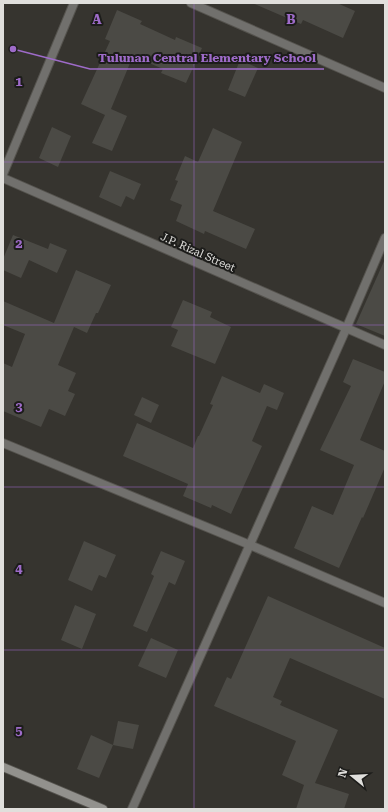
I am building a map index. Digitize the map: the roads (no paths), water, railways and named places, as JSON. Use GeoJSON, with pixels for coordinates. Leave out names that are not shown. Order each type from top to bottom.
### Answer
{"type":"FeatureCollection","features":[{"type":"Feature","properties":{"kind":"main road"},"geometry":{"type":"LineString","coordinates":[[3,767],[103,809]]}},
{"type":"Feature","properties":{"kind":"street"},"geometry":{"type":"LineString","coordinates":[[3,174],[74,3]]}},
{"type":"Feature","properties":{"kind":"street"},"geometry":{"type":"LineString","coordinates":[[191,3],[385,88]]}},
{"type":"Feature","properties":{"kind":"street","name":"J.P. Rizal Street"},"geometry":{"type":"LineString","coordinates":[[3,178],[385,344]]}},
{"type":"Feature","properties":{"kind":"street"},"geometry":{"type":"LineString","coordinates":[[132,809],[385,238]]}},
{"type":"Feature","properties":{"kind":"street"},"geometry":{"type":"LineString","coordinates":[[3,443],[250,545],[385,603]]}},
{"type":"Feature","properties":{"kind":"place","name":"Tulunan Central Elementary School"},"geometry":{"type":"Point","coordinates":[13,49]}}]}
